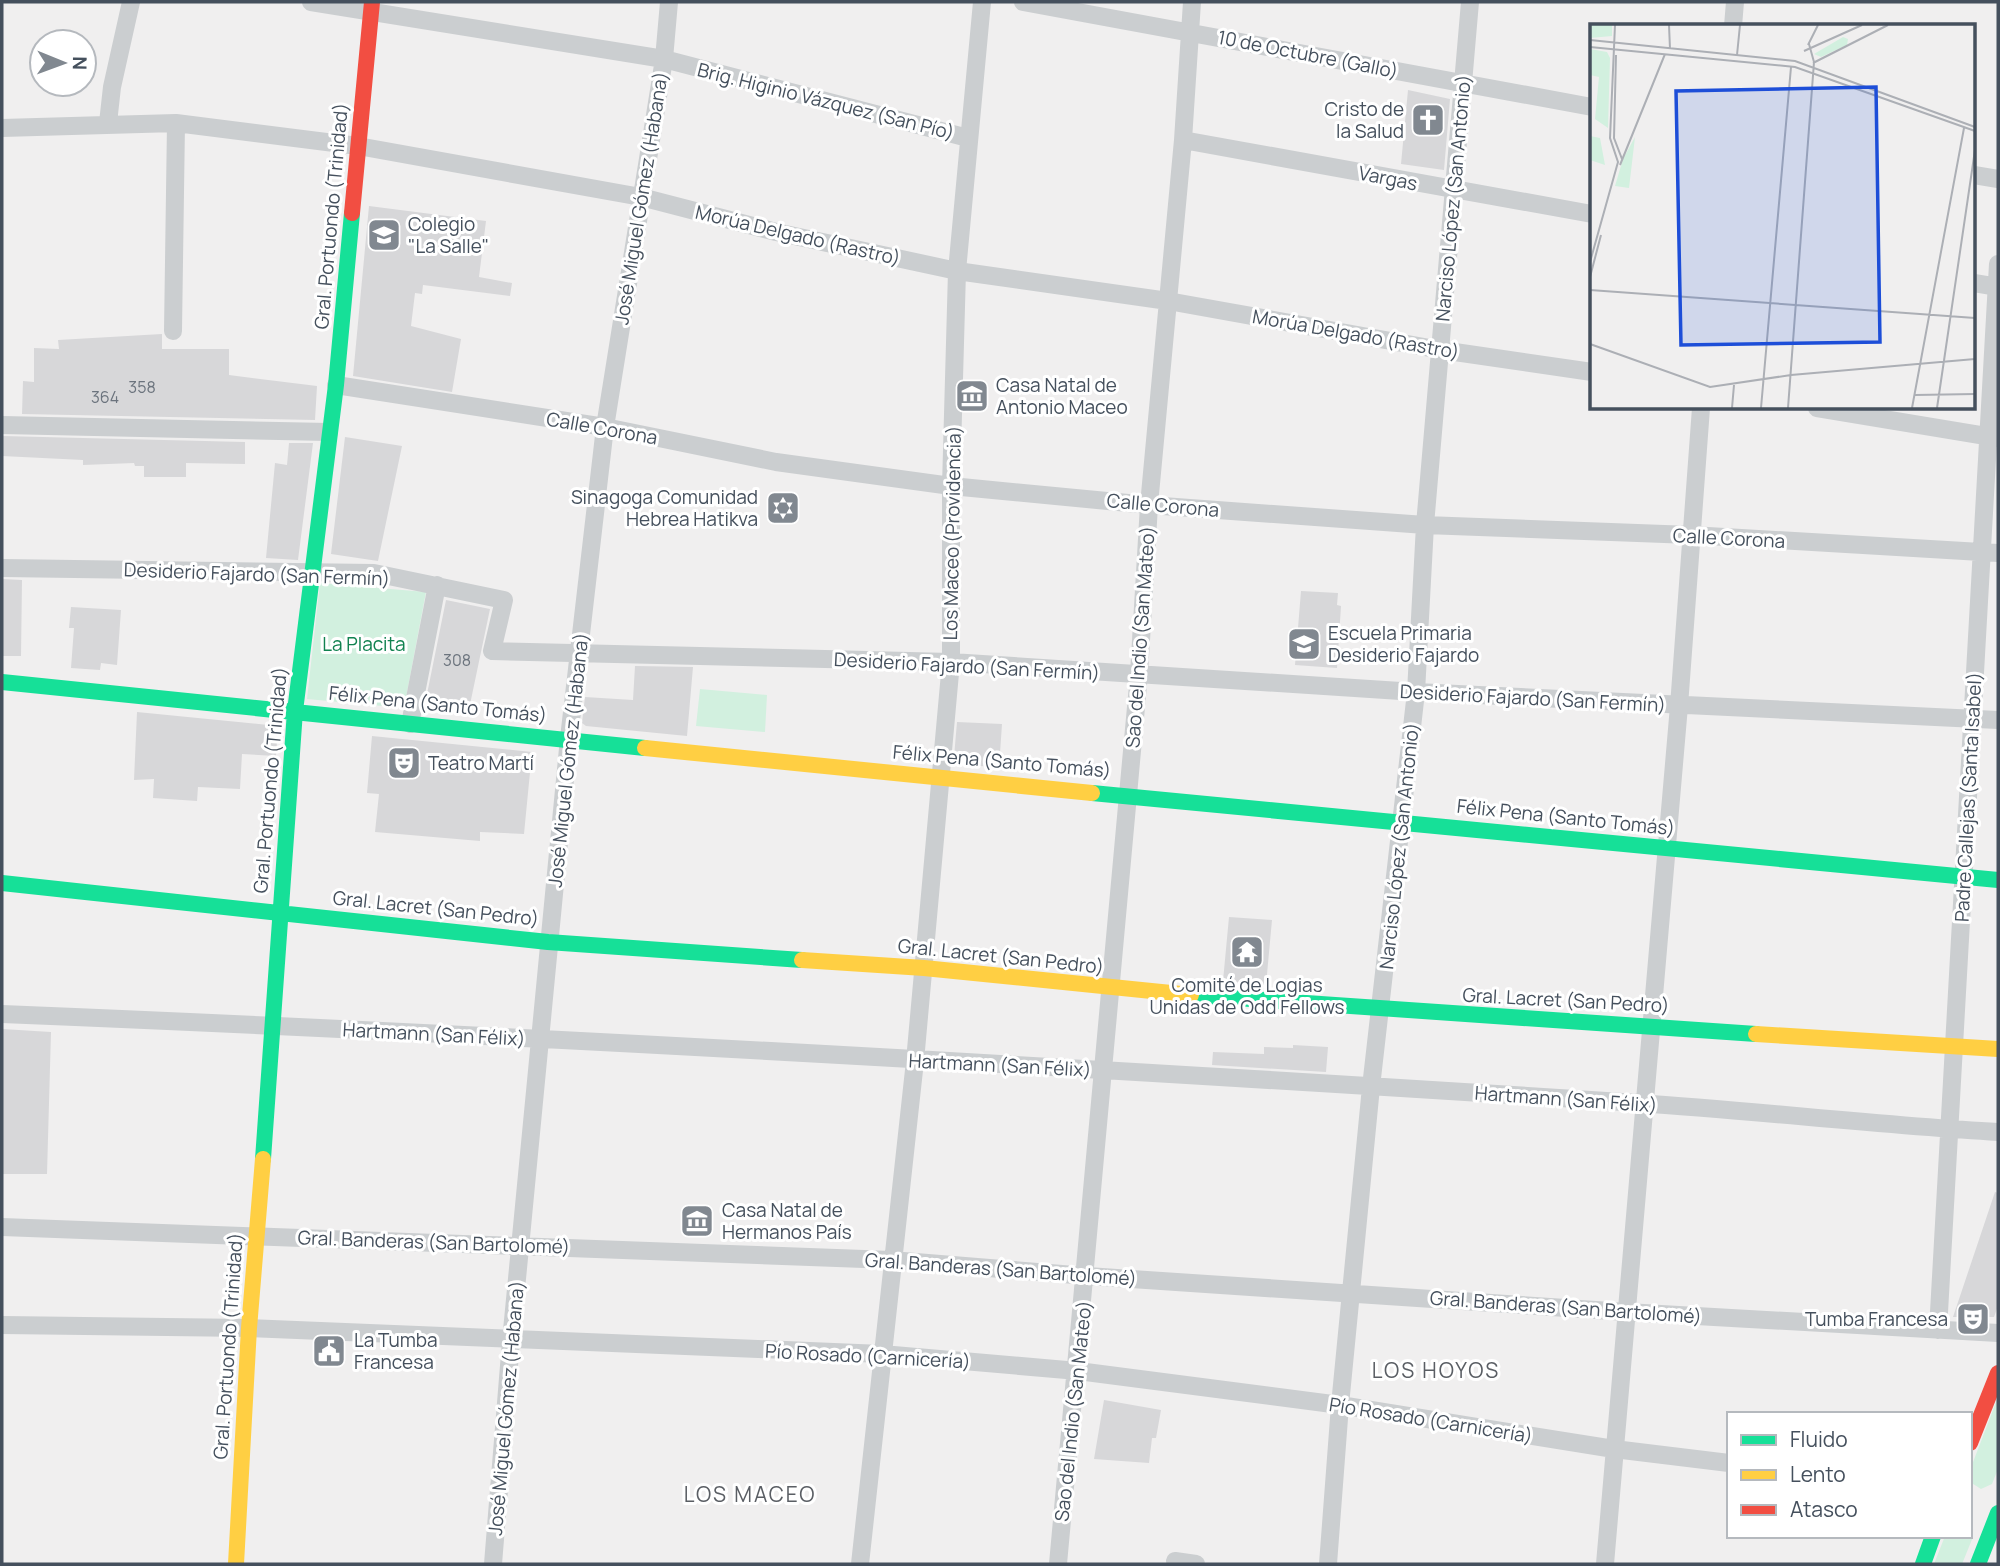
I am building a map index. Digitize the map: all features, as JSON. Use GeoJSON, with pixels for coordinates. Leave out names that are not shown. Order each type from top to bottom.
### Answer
{"type":"FeatureCollection","features":[{"type":"Feature","properties":{"kind":"street"},"geometry":{"type":"LineString","coordinates":[[108,123],[112,87],[131,2]]}},
{"type":"Feature","properties":{"kind":"street","name":"Brig. Higinio Vázquez (San Pío)"},"geometry":{"type":"LineString","coordinates":[[312,2],[372,7],[664,59],[968,138]]}},
{"type":"Feature","properties":{"kind":"street","name":"José Miguel Gómez (Habana)"},"geometry":{"type":"LineString","coordinates":[[493,1564],[511,1341],[569,738],[605,427],[664,59],[669,2]]}},
{"type":"Feature","properties":{"kind":"street","name":"Los Maceo (Providencia)"},"geometry":{"type":"LineString","coordinates":[[859,1564],[915,1061],[951,662],[951,486],[957,271],[982,2]]}},
{"type":"Feature","properties":{"kind":"street","name":"10 de Octubre (Gallo)"},"geometry":{"type":"LineString","coordinates":[[1023,2],[1590,107]]}},
{"type":"Feature","properties":{"kind":"street","name":"Sao del Indio (San Mateo)"},"geometry":{"type":"LineString","coordinates":[[1058,1564],[1087,1276],[1139,674],[1150,505],[1183,140],[1192,2]]}},
{"type":"Feature","properties":{"kind":"street","name":"Narciso López (San Antonio)"},"geometry":{"type":"LineString","coordinates":[[1328,1564],[1339,1405],[1371,1087],[1382,1010],[1416,692],[1425,525],[1470,2]]}},
{"type":"Feature","properties":{"kind":"street"},"geometry":{"type":"LineString","coordinates":[[1733,24],[1735,2]]}},
{"type":"Feature","properties":{"kind":"street","name":"Gral. Portuondo (Trinidad)"},"geometry":{"type":"LineString","coordinates":[[236,1564],[249,1328],[274,1025],[295,711],[310,573],[336,385],[372,7]]}},
{"type":"Feature","properties":{"kind":"street"},"geometry":{"type":"LineString","coordinates":[[173,331],[176,122]]}},
{"type":"Feature","properties":{"kind":"street","name":"Morúa Delgado (Rastro)"},"geometry":{"type":"LineString","coordinates":[[2,128],[176,122],[358,146],[641,197],[776,232],[957,271],[1168,301],[1441,350],[1590,372]]}},
{"type":"Feature","properties":{"kind":"street","name":"Vargas"},"geometry":{"type":"LineString","coordinates":[[1183,140],[1590,215]]}},
{"type":"Feature","properties":{"kind":"street"},"geometry":{"type":"LineString","coordinates":[[1976,175],[1998,179]]}},
{"type":"Feature","properties":{"kind":"street","name":"Padre Callejas (Santa Isabel)"},"geometry":{"type":"LineString","coordinates":[[1938,1330],[1965,876],[1980,552],[1994,437],[1998,264]]}},
{"type":"Feature","properties":{"kind":"street"},"geometry":{"type":"LineString","coordinates":[[1976,283],[1997,287]]}},
{"type":"Feature","properties":{"kind":"street","name":"Calle Corona"},"geometry":{"type":"LineString","coordinates":[[336,385],[605,427],[776,461],[951,486],[1150,505],[1425,525],[1690,535],[1998,553]]}},
{"type":"Feature","properties":{"kind":"street"},"geometry":{"type":"LineString","coordinates":[[1605,1564],[1649,1025],[1679,706],[1701,410]]}},
{"type":"Feature","properties":{"kind":"street"},"geometry":{"type":"LineString","coordinates":[[1829,410],[1994,437]]}},
{"type":"Feature","properties":{"kind":"street"},"geometry":{"type":"LineString","coordinates":[[2,425],[329,432]]}},
{"type":"Feature","properties":{"kind":"street","name":"Desiderio Fajardo (San Fermín)"},"geometry":{"type":"LineString","coordinates":[[2,568],[374,573],[504,600],[492,651],[951,662],[1416,692],[1998,720]]}},
{"type":"Feature","properties":{"kind":"street"},"geometry":{"type":"LineString","coordinates":[[410,724],[437,585]]}},
{"type":"Feature","properties":{"kind":"street","name":"Félix Pena (Santo Tomás)"},"geometry":{"type":"LineString","coordinates":[[2,682],[941,778],[1998,880]]}},
{"type":"Feature","properties":{"kind":"street","name":"Gral. Lacret (San Pedro)"},"geometry":{"type":"LineString","coordinates":[[2,883],[548,942],[924,968],[1111,988],[1382,1010],[1998,1049]]}},
{"type":"Feature","properties":{"kind":"street","name":"Hartmann (San Félix)"},"geometry":{"type":"LineString","coordinates":[[2,1014],[274,1025],[1103,1070],[1643,1103],[1998,1132]]}},
{"type":"Feature","properties":{"kind":"street","name":"Gral. Banderas (San Bartolomé)"},"geometry":{"type":"LineString","coordinates":[[2,1227],[257,1234],[891,1260],[1087,1276],[1626,1312],[1998,1333]]}},
{"type":"Feature","properties":{"kind":"street","name":"Pío Rosado (Carnicería)"},"geometry":{"type":"LineString","coordinates":[[2,1325],[249,1328],[511,1341],[882,1354],[1078,1371],[1339,1405],[1614,1449],[1727,1463]]}},
{"type":"Feature","properties":{"kind":"street"},"geometry":{"type":"LineString","coordinates":[[1972,1438],[1998,1373]]}},
{"type":"Feature","properties":{"kind":"street"},"geometry":{"type":"LineString","coordinates":[[1978,1564],[1998,1513]]}},
{"type":"Feature","properties":{"kind":"street"},"geometry":{"type":"LineString","coordinates":[[1923,1564],[1932,1538]]}},
{"type":"Feature","properties":{"kind":"street"},"geometry":{"type":"LineString","coordinates":[[1175,1562],[1196,1564]]}},
{"type":"Feature","properties":{"kind":"green space","name":"La Placita"},"geometry":{"type":"Polygon","coordinates":[[[320,583],[426,592],[404,708],[307,699],[320,583]]]}},
{"type":"Feature","properties":{"kind":"green space"},"geometry":{"type":"Polygon","coordinates":[[[700,689],[767,695],[765,732],[696,726],[700,689]]]}},
{"type":"Feature","properties":{"kind":"green space"},"geometry":{"type":"Polygon","coordinates":[[[1998,1397],[1998,1469],[1992,1484],[1981,1489],[1972,1483],[1972,1465],[1998,1397]]]}},
{"type":"Feature","properties":{"kind":"green space"},"geometry":{"type":"Polygon","coordinates":[[[1972,1532],[1973,1537],[1962,1564],[1934,1564],[1944,1538],[1972,1538],[1972,1532]]]}},
{"type":"Feature","properties":{"kind":"building"},"geometry":{"type":"Polygon","coordinates":[[[1408,90],[1450,99],[1444,170],[1401,164],[1408,90]]]}},
{"type":"Feature","properties":{"kind":"building"},"geometry":{"type":"Polygon","coordinates":[[[369,206],[486,221],[479,277],[512,283],[510,296],[423,285],[422,294],[415,293],[411,326],[461,339],[452,392],[353,376],[369,206]]]}},
{"type":"Feature","properties":{"kind":"building"},"geometry":{"type":"Polygon","coordinates":[[[162,334],[162,349],[229,349],[229,375],[317,386],[315,420],[22,414],[23,381],[34,382],[34,348],[59,349],[58,340],[162,334]]]}},
{"type":"Feature","properties":{"kind":"building"},"geometry":{"type":"Polygon","coordinates":[[[2,436],[245,442],[245,464],[186,463],[186,477],[144,477],[144,466],[135,466],[134,463],[83,465],[83,460],[2,456],[2,436]]]}},
{"type":"Feature","properties":{"kind":"building"},"geometry":{"type":"Polygon","coordinates":[[[345,437],[402,446],[378,561],[331,554],[345,437]]]}},
{"type":"Feature","properties":{"kind":"building"},"geometry":{"type":"Polygon","coordinates":[[[289,443],[313,443],[298,560],[266,558],[275,463],[287,465],[289,443]]]}},
{"type":"Feature","properties":{"kind":"building"},"geometry":{"type":"Polygon","coordinates":[[[2,579],[22,580],[21,656],[2,656],[2,579]]]}},
{"type":"Feature","properties":{"kind":"building"},"geometry":{"type":"Polygon","coordinates":[[[1301,591],[1338,593],[1337,605],[1341,606],[1337,668],[1295,665],[1301,591]]]}},
{"type":"Feature","properties":{"kind":"building"},"geometry":{"type":"Polygon","coordinates":[[[446,600],[490,609],[468,714],[424,709],[446,600]]]}},
{"type":"Feature","properties":{"kind":"building"},"geometry":{"type":"Polygon","coordinates":[[[71,607],[121,610],[117,665],[101,663],[100,670],[71,668],[74,628],[69,628],[71,607]]]}},
{"type":"Feature","properties":{"kind":"building"},"geometry":{"type":"Polygon","coordinates":[[[635,666],[693,667],[687,736],[586,726],[582,723],[585,697],[633,700],[635,666]]]}},
{"type":"Feature","properties":{"kind":"building"},"geometry":{"type":"Polygon","coordinates":[[[137,712],[278,726],[276,756],[242,754],[240,789],[198,787],[197,801],[153,798],[154,779],[134,780],[137,712]]]}},
{"type":"Feature","properties":{"kind":"building"},"geometry":{"type":"Polygon","coordinates":[[[957,722],[1002,724],[999,768],[962,764],[954,757],[957,722]]]}},
{"type":"Feature","properties":{"kind":"building"},"geometry":{"type":"Polygon","coordinates":[[[372,736],[532,752],[524,834],[480,832],[480,841],[375,832],[379,794],[367,793],[372,736]]]}},
{"type":"Feature","properties":{"kind":"building","name":"Comité de Logias Unidas de Odd Fellows"},"geometry":{"type":"Polygon","coordinates":[[[1229,917],[1272,920],[1266,985],[1223,981],[1229,917]]]}},
{"type":"Feature","properties":{"kind":"building"},"geometry":{"type":"Polygon","coordinates":[[[2,1029],[51,1032],[47,1174],[2,1174],[2,1029]]]}},
{"type":"Feature","properties":{"kind":"building"},"geometry":{"type":"Polygon","coordinates":[[[1293,1045],[1328,1047],[1326,1072],[1212,1065],[1213,1052],[1264,1054],[1264,1047],[1293,1048],[1293,1045]]]}},
{"type":"Feature","properties":{"kind":"building"},"geometry":{"type":"Polygon","coordinates":[[[1995,1192],[1998,1193],[1998,1306],[1994,1317],[1953,1317],[1995,1192]]]}},
{"type":"Feature","properties":{"kind":"building"},"geometry":{"type":"Polygon","coordinates":[[[1104,1400],[1161,1410],[1156,1438],[1152,1438],[1149,1463],[1094,1459],[1104,1400]]]}},
{"type":"Feature","properties":{"kind":"traffic: fast"},"geometry":{"type":"LineString","coordinates":[[263,1159],[295,711],[336,385],[352,213]]}},
{"type":"Feature","properties":{"kind":"traffic: fast"},"geometry":{"type":"LineString","coordinates":[[2,682],[645,748]]}},
{"type":"Feature","properties":{"kind":"traffic: fast"},"geometry":{"type":"LineString","coordinates":[[1092,793],[1998,880]]}},
{"type":"Feature","properties":{"kind":"traffic: fast"},"geometry":{"type":"LineString","coordinates":[[2,883],[548,942],[802,960]]}},
{"type":"Feature","properties":{"kind":"traffic: fast"},"geometry":{"type":"LineString","coordinates":[[1191,995],[1756,1034]]}},
{"type":"Feature","properties":{"kind":"traffic: fast"},"geometry":{"type":"LineString","coordinates":[[1978,1564],[1998,1513]]}},
{"type":"Feature","properties":{"kind":"traffic: fast"},"geometry":{"type":"LineString","coordinates":[[1923,1564],[1932,1538]]}},
{"type":"Feature","properties":{"kind":"traffic: slow"},"geometry":{"type":"LineString","coordinates":[[645,748],[1092,793]]}},
{"type":"Feature","properties":{"kind":"traffic: slow"},"geometry":{"type":"LineString","coordinates":[[802,960],[924,968],[1191,995]]}},
{"type":"Feature","properties":{"kind":"traffic: slow"},"geometry":{"type":"LineString","coordinates":[[1756,1034],[1998,1049]]}},
{"type":"Feature","properties":{"kind":"traffic: slow"},"geometry":{"type":"LineString","coordinates":[[236,1564],[249,1328],[263,1159]]}},
{"type":"Feature","properties":{"kind":"traffic: jam"},"geometry":{"type":"LineString","coordinates":[[352,213],[372,2]]}},
{"type":"Feature","properties":{"kind":"traffic: jam"},"geometry":{"type":"LineString","coordinates":[[1972,1438],[1998,1373]]}},
{"type":"Feature","properties":{"kind":"place","name":"Cristo de la Salud"},"geometry":{"type":"Point","coordinates":[1428,120]}},
{"type":"Feature","properties":{"kind":"place","name":"Colegio \"La Salle\""},"geometry":{"type":"Point","coordinates":[384,235]}},
{"type":"Feature","properties":{"kind":"place","name":"Casa Natal de Antonio Maceo"},"geometry":{"type":"Point","coordinates":[972,396]}},
{"type":"Feature","properties":{"kind":"place","name":"Sinagoga Comunidad Hebrea Hatikva"},"geometry":{"type":"Point","coordinates":[783,508]}},
{"type":"Feature","properties":{"kind":"place","name":"Escuela Primaria Desiderio Fajardo"},"geometry":{"type":"Point","coordinates":[1304,644]}},
{"type":"Feature","properties":{"kind":"place","name":"Teatro Martí"},"geometry":{"type":"Point","coordinates":[404,763]}},
{"type":"Feature","properties":{"kind":"place","name":"Comité de Logias Unidas de Odd Fellows"},"geometry":{"type":"Point","coordinates":[1247,952]}},
{"type":"Feature","properties":{"kind":"place","name":"Casa Natal de Hermanos País"},"geometry":{"type":"Point","coordinates":[697,1221]}},
{"type":"Feature","properties":{"kind":"place","name":"Tumba Francesa"},"geometry":{"type":"Point","coordinates":[1973,1319]}},
{"type":"Feature","properties":{"kind":"place","name":"La Tumba Francesa"},"geometry":{"type":"Point","coordinates":[329,1351]}},
{"type":"Feature","properties":{"kind":"district","name":"LOS HOYOS"},"geometry":{"type":"Point","coordinates":[1436,1371]}},
{"type":"Feature","properties":{"kind":"district","name":"LOS MACEO"},"geometry":{"type":"Point","coordinates":[750,1495]}}]}
